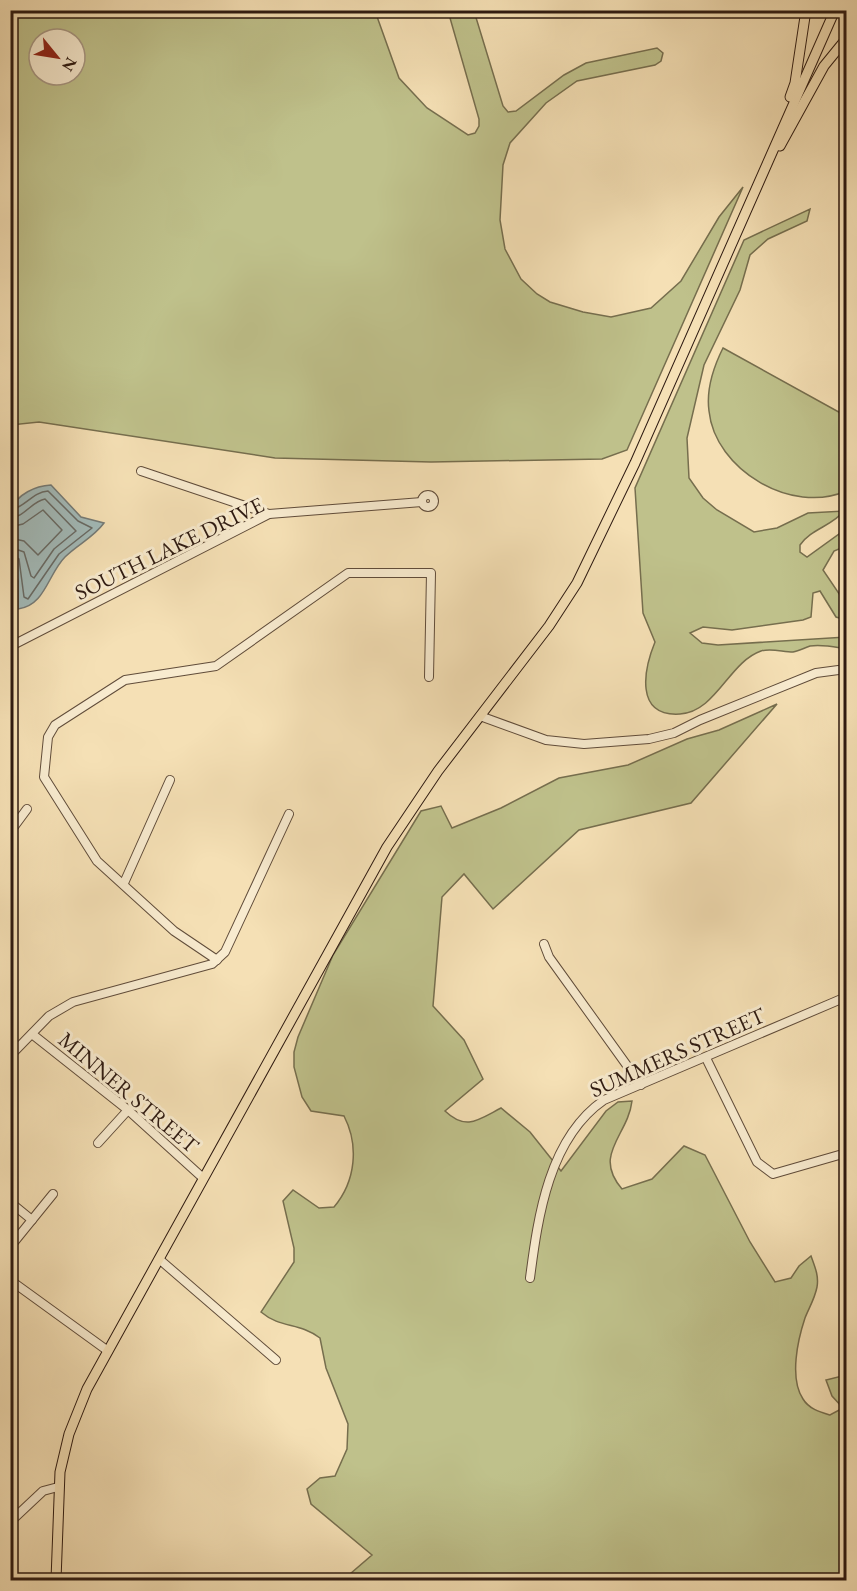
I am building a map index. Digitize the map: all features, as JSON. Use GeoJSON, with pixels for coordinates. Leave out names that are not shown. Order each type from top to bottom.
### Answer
{"type":"FeatureCollection","features":[{"type":"Feature","properties":{"kind":"main road"},"geometry":{"type":"LineString","coordinates":[[769,159],[795,83],[806,10]]}},
{"type":"Feature","properties":{"kind":"main road"},"geometry":{"type":"LineString","coordinates":[[56,1581],[58,1487],[69,1434],[87,1389],[387,847],[421,795],[549,626],[581,576],[635,462],[835,10]]}},
{"type":"Feature","properties":{"kind":"main road"},"geometry":{"type":"LineString","coordinates":[[769,159],[781,145],[824,66],[846,39]]}},
{"type":"Feature","properties":{"kind":"main road"},"geometry":{"type":"LineString","coordinates":[[49,1581],[56,1561]]}},
{"type":"Feature","properties":{"kind":"main road"},"geometry":{"type":"LineString","coordinates":[[56,1561],[62,1581]]}},
{"type":"Feature","properties":{"kind":"street"},"geometry":{"type":"LineString","coordinates":[[141,471],[270,514]]}},
{"type":"Feature","properties":{"kind":"street","name":"SOUTH LAKE DRIVE"},"geometry":{"type":"LineString","coordinates":[[10,643],[15,644],[270,514],[422,502]]}},
{"type":"Feature","properties":{"kind":"street"},"geometry":{"type":"LineString","coordinates":[[217,960],[174,931],[124,883],[97,861],[44,777],[48,737],[55,725],[125,680],[216,666],[348,573],[431,573],[429,677]]}},
{"type":"Feature","properties":{"kind":"street"},"geometry":{"type":"LineString","coordinates":[[480,716],[546,740],[584,744],[649,740],[674,734],[721,711],[816,673],[846,669]]}},
{"type":"Feature","properties":{"kind":"street"},"geometry":{"type":"LineString","coordinates":[[124,883],[170,780]]}},
{"type":"Feature","properties":{"kind":"street"},"geometry":{"type":"LineString","coordinates":[[10,832],[27,809]]}},
{"type":"Feature","properties":{"kind":"street"},"geometry":{"type":"LineString","coordinates":[[10,1056],[49,1016],[73,1002],[212,964],[217,960],[225,952],[289,814]]}},
{"type":"Feature","properties":{"kind":"street"},"geometry":{"type":"LineString","coordinates":[[544,944],[549,957],[641,1085]]}},
{"type":"Feature","properties":{"kind":"street","name":"SUMMERS STREET"},"geometry":{"type":"LineString","coordinates":[[530,1278],[537,1221],[560,1156],[573,1130],[588,1111],[604,1100],[846,997]]}},
{"type":"Feature","properties":{"kind":"street","name":"MINNER STREET"},"geometry":{"type":"LineString","coordinates":[[32,1034],[128,1110],[202,1178]]}},
{"type":"Feature","properties":{"kind":"street"},"geometry":{"type":"LineString","coordinates":[[706,1058],[758,1162],[773,1174],[846,1153]]}},
{"type":"Feature","properties":{"kind":"street"},"geometry":{"type":"LineString","coordinates":[[98,1143],[128,1110]]}},
{"type":"Feature","properties":{"kind":"street"},"geometry":{"type":"LineString","coordinates":[[10,1247],[53,1194]]}},
{"type":"Feature","properties":{"kind":"street"},"geometry":{"type":"LineString","coordinates":[[10,1202],[32,1220]]}},
{"type":"Feature","properties":{"kind":"street"},"geometry":{"type":"LineString","coordinates":[[159,1259],[276,1360]]}},
{"type":"Feature","properties":{"kind":"street"},"geometry":{"type":"LineString","coordinates":[[10,1280],[108,1351]]}},
{"type":"Feature","properties":{"kind":"street"},"geometry":{"type":"LineString","coordinates":[[10,1522],[43,1491],[58,1487]]}},
{"type":"Feature","properties":{"kind":"green space"},"geometry":{"type":"Polygon","coordinates":[[[10,11],[375,11],[399,78],[427,108],[468,135],[475,133],[479,126],[479,119],[448,11],[474,11],[503,106],[508,112],[516,111],[564,75],[586,63],[657,48],[663,53],[661,61],[655,65],[577,81],[546,103],[510,143],[503,165],[500,220],[505,249],[521,279],[537,294],[550,302],[583,312],[611,317],[651,308],[681,281],[719,217],[743,187],[627,450],[602,459],[431,462],[275,458],[39,422],[11,425],[10,11]]]}},
{"type":"Feature","properties":{"kind":"green space"},"geometry":{"type":"Polygon","coordinates":[[[810,209],[807,221],[768,239],[750,255],[740,290],[704,365],[687,438],[689,478],[703,498],[717,510],[754,532],[777,528],[808,513],[844,511],[805,540],[800,545],[800,552],[807,557],[846,529],[846,546],[834,551],[823,570],[842,598],[846,620],[836,617],[820,591],[813,593],[811,617],[803,620],[732,630],[703,627],[690,633],[702,643],[718,645],[846,637],[846,649],[819,645],[793,652],[761,651],[740,665],[703,705],[693,711],[680,714],[665,713],[655,708],[649,700],[646,689],[648,665],[655,642],[643,613],[635,488],[744,240],[810,209]]]}},
{"type":"Feature","properties":{"kind":"green space"},"geometry":{"type":"Polygon","coordinates":[[[723,348],[846,416],[846,491],[825,497],[803,497],[781,492],[741,469],[725,452],[714,432],[708,403],[711,379],[723,348]]]}},
{"type":"Feature","properties":{"kind":"green space"},"geometry":{"type":"Polygon","coordinates":[[[777,704],[691,803],[579,830],[493,909],[464,874],[442,897],[433,1006],[464,1040],[483,1079],[445,1111],[452,1117],[459,1121],[472,1122],[501,1108],[530,1132],[561,1171],[606,1111],[618,1102],[632,1101],[625,1125],[611,1155],[610,1165],[622,1189],[652,1179],[684,1146],[705,1155],[750,1242],[775,1282],[791,1278],[799,1266],[811,1256],[817,1283],[800,1337],[796,1358],[796,1380],[805,1402],[815,1410],[830,1415],[843,1408],[832,1396],[826,1380],[842,1376],[846,1379],[846,1580],[343,1580],[372,1555],[311,1504],[307,1489],[320,1478],[335,1476],[347,1449],[348,1424],[326,1368],[320,1338],[305,1330],[276,1321],[261,1312],[294,1262],[294,1248],[283,1201],[293,1190],[319,1208],[334,1207],[347,1186],[351,1174],[352,1139],[344,1116],[311,1111],[302,1097],[294,1067],[294,1052],[298,1037],[333,955],[421,811],[441,806],[452,828],[501,808],[559,778],[628,765],[687,739],[719,730],[777,704]]]}},
{"type":"Feature","properties":{"kind":"water"},"geometry":{"type":"Polygon","coordinates":[[[51,485],[81,517],[104,523],[65,557],[34,602],[18,609],[18,581],[11,548],[11,509],[18,499],[28,492],[51,485]]]}}]}
